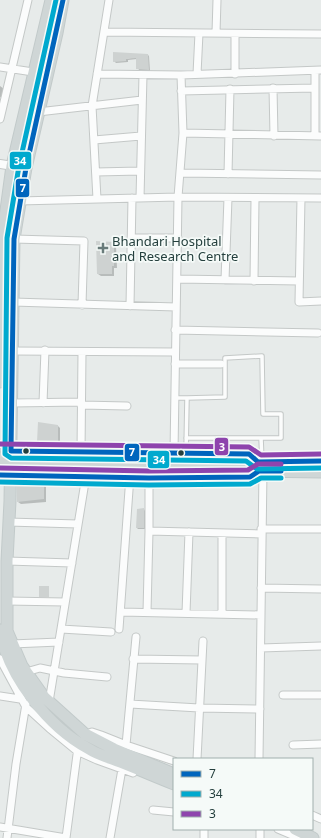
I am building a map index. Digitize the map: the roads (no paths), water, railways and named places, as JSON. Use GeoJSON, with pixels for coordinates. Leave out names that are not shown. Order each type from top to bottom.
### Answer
{"type":"FeatureCollection","features":[{"type":"Feature","properties":{"kind":"main road"},"geometry":{"type":"LineString","coordinates":[[0,382],[2,232],[12,166],[51,0]]}},
{"type":"Feature","properties":{"kind":"main road"},"geometry":{"type":"LineString","coordinates":[[63,0],[57,34],[38,112],[19,201],[14,240],[11,403],[5,451],[8,522],[7,631],[26,672],[80,743]]}},
{"type":"Feature","properties":{"kind":"main road"},"geometry":{"type":"LineString","coordinates":[[5,451],[249,454],[260,466],[321,472]]}},
{"type":"Feature","properties":{"kind":"main road"},"geometry":{"type":"LineString","coordinates":[[112,453],[112,476]]}},
{"type":"Feature","properties":{"kind":"main road"},"geometry":{"type":"LineString","coordinates":[[0,458],[232,467]]}},
{"type":"Feature","properties":{"kind":"main road"},"geometry":{"type":"LineString","coordinates":[[0,467],[232,467],[321,461]]}},
{"type":"Feature","properties":{"kind":"main road"},"geometry":{"type":"LineString","coordinates":[[5,476],[130,476],[149,478],[250,477],[260,466]]}},
{"type":"Feature","properties":{"kind":"main road"},"geometry":{"type":"LineString","coordinates":[[0,630],[2,657],[13,669],[24,696],[51,721],[80,743],[93,745],[173,774]]}},
{"type":"Feature","properties":{"kind":"main road"},"geometry":{"type":"LineString","coordinates":[[93,745],[173,784]]}},
{"type":"Feature","properties":{"kind":"main road"},"geometry":{"type":"LineString","coordinates":[[297,830],[313,838]]}},
{"type":"Feature","properties":{"kind":"street"},"geometry":{"type":"LineString","coordinates":[[0,119],[13,70],[28,0]]}},
{"type":"Feature","properties":{"kind":"street"},"geometry":{"type":"LineString","coordinates":[[97,199],[92,106],[109,0]]}},
{"type":"Feature","properties":{"kind":"street"},"geometry":{"type":"LineString","coordinates":[[216,33],[217,0]]}},
{"type":"Feature","properties":{"kind":"street"},"geometry":{"type":"LineString","coordinates":[[104,32],[321,34]]}},
{"type":"Feature","properties":{"kind":"street"},"geometry":{"type":"LineString","coordinates":[[197,74],[199,33]]}},
{"type":"Feature","properties":{"kind":"street"},"geometry":{"type":"LineString","coordinates":[[235,34],[235,74]]}},
{"type":"Feature","properties":{"kind":"street"},"geometry":{"type":"LineString","coordinates":[[0,67],[33,72]]}},
{"type":"Feature","properties":{"kind":"street"},"geometry":{"type":"LineString","coordinates":[[97,74],[180,75],[318,71],[315,88],[318,136],[183,133]]}},
{"type":"Feature","properties":{"kind":"street"},"geometry":{"type":"LineString","coordinates":[[130,306],[131,238],[140,171],[143,75]]}},
{"type":"Feature","properties":{"kind":"street"},"geometry":{"type":"LineString","coordinates":[[174,453],[178,197],[183,133],[180,75]]}},
{"type":"Feature","properties":{"kind":"street"},"geometry":{"type":"LineString","coordinates":[[273,88],[274,136]]}},
{"type":"Feature","properties":{"kind":"street"},"geometry":{"type":"LineString","coordinates":[[181,91],[315,88]]}},
{"type":"Feature","properties":{"kind":"street"},"geometry":{"type":"LineString","coordinates":[[228,174],[230,89]]}},
{"type":"Feature","properties":{"kind":"street"},"geometry":{"type":"LineString","coordinates":[[38,112],[142,100]]}},
{"type":"Feature","properties":{"kind":"street"},"geometry":{"type":"LineString","coordinates":[[94,140],[141,136]]}},
{"type":"Feature","properties":{"kind":"street"},"geometry":{"type":"LineString","coordinates":[[0,164],[26,168]]}},
{"type":"Feature","properties":{"kind":"street"},"geometry":{"type":"LineString","coordinates":[[96,172],[140,171]]}},
{"type":"Feature","properties":{"kind":"street"},"geometry":{"type":"LineString","coordinates":[[180,173],[321,175]]}},
{"type":"Feature","properties":{"kind":"street"},"geometry":{"type":"LineString","coordinates":[[19,201],[178,197],[255,199],[321,198]]}},
{"type":"Feature","properties":{"kind":"street"},"geometry":{"type":"LineString","coordinates":[[226,280],[228,198]]}},
{"type":"Feature","properties":{"kind":"street"},"geometry":{"type":"LineString","coordinates":[[301,198],[298,302],[321,301]]}},
{"type":"Feature","properties":{"kind":"street"},"geometry":{"type":"LineString","coordinates":[[254,281],[255,199]]}},
{"type":"Feature","properties":{"kind":"street"},"geometry":{"type":"LineString","coordinates":[[131,238],[178,238]]}},
{"type":"Feature","properties":{"kind":"street"},"geometry":{"type":"LineString","coordinates":[[14,240],[84,241],[82,305]]}},
{"type":"Feature","properties":{"kind":"street"},"geometry":{"type":"LineString","coordinates":[[177,280],[299,281]]}},
{"type":"Feature","properties":{"kind":"street"},"geometry":{"type":"LineString","coordinates":[[13,302],[176,307]]}},
{"type":"Feature","properties":{"kind":"street"},"geometry":{"type":"LineString","coordinates":[[175,330],[318,333]]}},
{"type":"Feature","properties":{"kind":"street"},"geometry":{"type":"LineString","coordinates":[[43,403],[45,350]]}},
{"type":"Feature","properties":{"kind":"street"},"geometry":{"type":"LineString","coordinates":[[12,351],[45,350],[82,352],[175,352]]}},
{"type":"Feature","properties":{"kind":"street"},"geometry":{"type":"LineString","coordinates":[[81,452],[82,352]]}},
{"type":"Feature","properties":{"kind":"street"},"geometry":{"type":"LineString","coordinates":[[175,364],[223,363]]}},
{"type":"Feature","properties":{"kind":"street"},"geometry":{"type":"LineString","coordinates":[[11,403],[127,406]]}},
{"type":"Feature","properties":{"kind":"street"},"geometry":{"type":"LineString","coordinates":[[260,466],[260,758]]}},
{"type":"Feature","properties":{"kind":"street"},"geometry":{"type":"LineString","coordinates":[[49,702],[86,476]]}},
{"type":"Feature","properties":{"kind":"street"},"geometry":{"type":"LineString","coordinates":[[119,629],[130,476]]}},
{"type":"Feature","properties":{"kind":"street"},"geometry":{"type":"LineString","coordinates":[[147,612],[149,478]]}},
{"type":"Feature","properties":{"kind":"street"},"geometry":{"type":"LineString","coordinates":[[8,522],[78,524]]}},
{"type":"Feature","properties":{"kind":"street"},"geometry":{"type":"LineString","coordinates":[[149,531],[222,533],[321,529]]}},
{"type":"Feature","properties":{"kind":"street"},"geometry":{"type":"LineString","coordinates":[[186,613],[188,532]]}},
{"type":"Feature","properties":{"kind":"street"},"geometry":{"type":"LineString","coordinates":[[222,533],[222,614]]}},
{"type":"Feature","properties":{"kind":"street"},"geometry":{"type":"LineString","coordinates":[[7,561],[72,563]]}},
{"type":"Feature","properties":{"kind":"street"},"geometry":{"type":"LineString","coordinates":[[261,588],[321,589]]}},
{"type":"Feature","properties":{"kind":"street"},"geometry":{"type":"LineString","coordinates":[[7,601],[66,602]]}},
{"type":"Feature","properties":{"kind":"street"},"geometry":{"type":"LineString","coordinates":[[121,612],[261,615]]}},
{"type":"Feature","properties":{"kind":"street"},"geometry":{"type":"LineString","coordinates":[[61,629],[111,632]]}},
{"type":"Feature","properties":{"kind":"street"},"geometry":{"type":"LineString","coordinates":[[126,745],[136,637]]}},
{"type":"Feature","properties":{"kind":"street"},"geometry":{"type":"LineString","coordinates":[[197,758],[203,641]]}},
{"type":"Feature","properties":{"kind":"street"},"geometry":{"type":"LineString","coordinates":[[12,644],[59,642]]}},
{"type":"Feature","properties":{"kind":"street"},"geometry":{"type":"LineString","coordinates":[[261,648],[321,646]]}},
{"type":"Feature","properties":{"kind":"street"},"geometry":{"type":"LineString","coordinates":[[133,659],[202,660]]}},
{"type":"Feature","properties":{"kind":"street"},"geometry":{"type":"LineString","coordinates":[[26,672],[35,668],[107,677]]}},
{"type":"Feature","properties":{"kind":"street"},"geometry":{"type":"LineString","coordinates":[[283,695],[321,695]]}},
{"type":"Feature","properties":{"kind":"street"},"geometry":{"type":"LineString","coordinates":[[0,696],[24,696],[26,707],[16,764],[7,838]]}},
{"type":"Feature","properties":{"kind":"street"},"geometry":{"type":"LineString","coordinates":[[130,704],[199,708],[260,709]]}},
{"type":"Feature","properties":{"kind":"street"},"geometry":{"type":"LineString","coordinates":[[26,707],[80,743],[97,760],[173,789]]}},
{"type":"Feature","properties":{"kind":"street"},"geometry":{"type":"LineString","coordinates":[[0,827],[8,830],[66,838],[80,743],[92,732],[126,745],[173,760]]}},
{"type":"Feature","properties":{"kind":"street"},"geometry":{"type":"LineString","coordinates":[[293,744],[321,744]]}},
{"type":"Feature","properties":{"kind":"street"},"geometry":{"type":"LineString","coordinates":[[110,838],[122,769]]}},
{"type":"Feature","properties":{"kind":"street"},"geometry":{"type":"LineString","coordinates":[[153,810],[173,812]]}},
{"type":"Feature","properties":{"kind":"street"},"geometry":{"type":"LineString","coordinates":[[280,830],[299,838]]}},
{"type":"Feature","properties":{"kind":"lane"},"geometry":{"type":"LineString","coordinates":[[174,398],[225,397],[223,363],[226,357],[262,357],[263,414],[281,414],[281,437],[186,438]]}},
{"type":"Feature","properties":{"kind":"lane"},"geometry":{"type":"LineString","coordinates":[[186,453],[187,398]]}},
{"type":"Feature","properties":{"kind":"lane"},"geometry":{"type":"LineString","coordinates":[[260,466],[261,438]]}},
{"type":"Feature","properties":{"kind":"place","name":"Bhandari Hospital and Research Centre"},"geometry":{"type":"Point","coordinates":[103,248]}}]}
